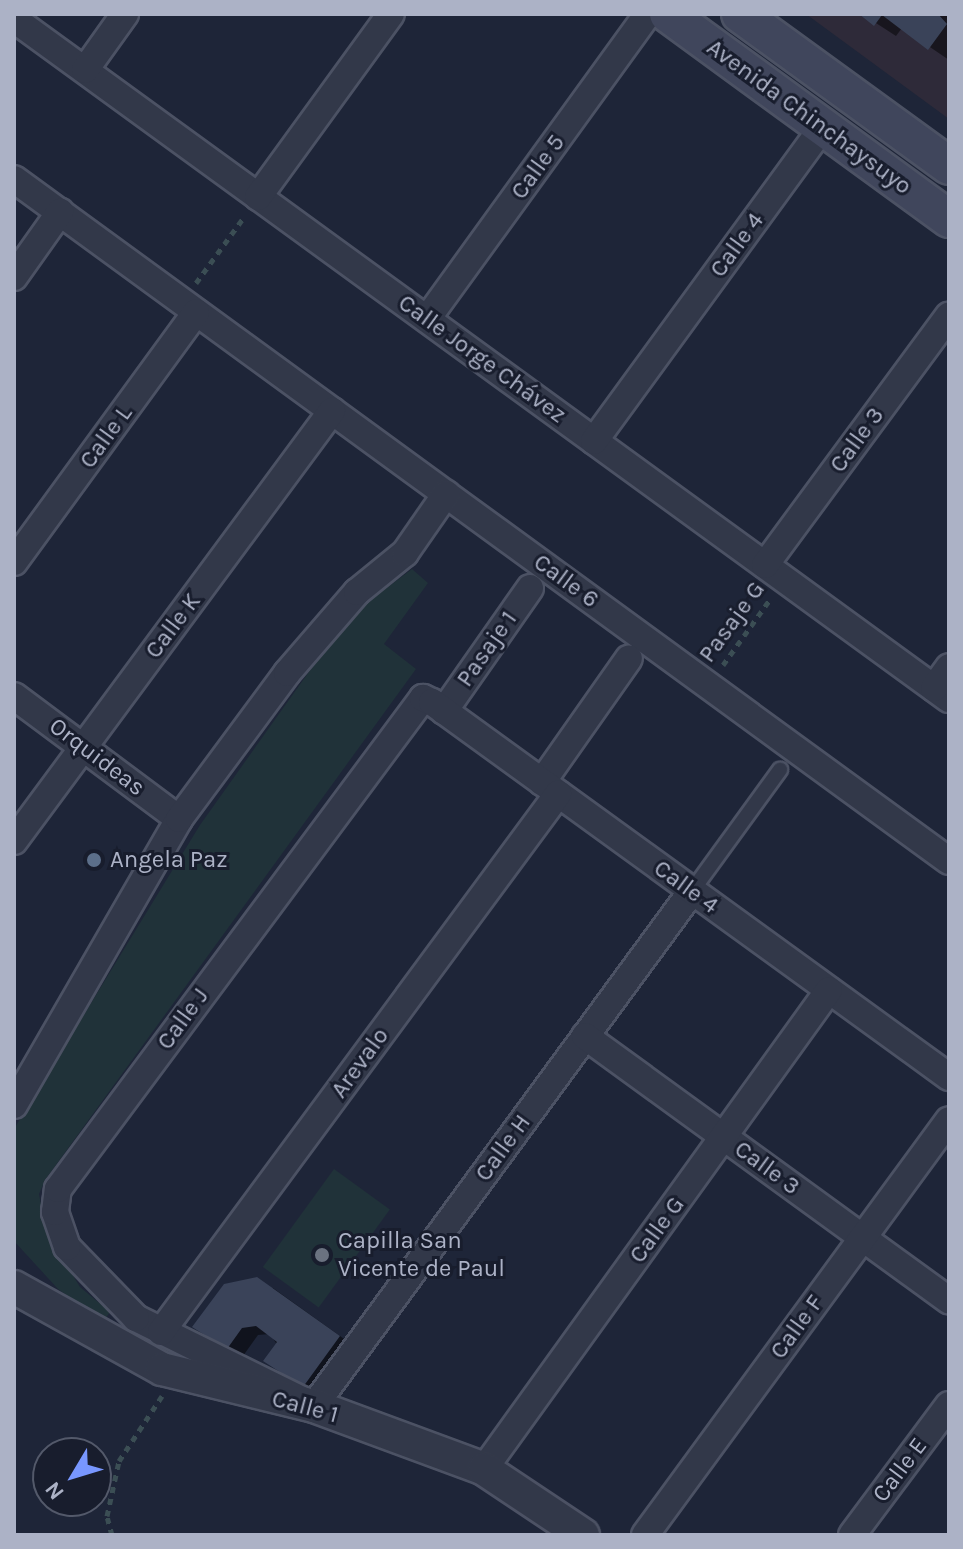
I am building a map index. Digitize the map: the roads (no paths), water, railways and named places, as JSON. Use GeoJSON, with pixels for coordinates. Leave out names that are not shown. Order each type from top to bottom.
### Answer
{"type":"FeatureCollection","features":[{"type":"Feature","properties":{"kind":"main road","name":"Avenida Chinchaysuyo"},"geometry":{"type":"LineString","coordinates":[[668,14],[949,219]]}},
{"type":"Feature","properties":{"kind":"main road","name":"Avenida Chinchaysuyo"},"geometry":{"type":"LineString","coordinates":[[745,15],[949,166]]}},
{"type":"Feature","properties":{"kind":"street"},"geometry":{"type":"LineString","coordinates":[[85,70],[125,14]]}},
{"type":"Feature","properties":{"kind":"street"},"geometry":{"type":"LineString","coordinates":[[258,197],[391,14]]}},
{"type":"Feature","properties":{"kind":"street","name":"Calle 5"},"geometry":{"type":"LineString","coordinates":[[427,319],[648,14]]}},
{"type":"Feature","properties":{"kind":"street"},"geometry":{"type":"LineString","coordinates":[[720,53],[745,15]]}},
{"type":"Feature","properties":{"kind":"street","name":"Calle Jorge Chávez"},"geometry":{"type":"LineString","coordinates":[[14,19],[775,572],[944,685]]}},
{"type":"Feature","properties":{"kind":"street","name":"Calle 4"},"geometry":{"type":"LineString","coordinates":[[594,441],[823,127]]}},
{"type":"Feature","properties":{"kind":"street","name":"Calle 6"},"geometry":{"type":"LineString","coordinates":[[14,179],[949,861]]}},
{"type":"Feature","properties":{"kind":"street"},"geometry":{"type":"LineString","coordinates":[[14,277],[60,212]]}},
{"type":"Feature","properties":{"kind":"street","name":"Calle L"},"geometry":{"type":"LineString","coordinates":[[14,562],[190,307]]}},
{"type":"Feature","properties":{"kind":"street","name":"Calle 3"},"geometry":{"type":"LineString","coordinates":[[775,572],[949,315]]}},
{"type":"Feature","properties":{"kind":"street","name":"Calle K"},"geometry":{"type":"LineString","coordinates":[[14,841],[332,411]]}},
{"type":"Feature","properties":{"kind":"street"},"geometry":{"type":"LineString","coordinates":[[14,1105],[179,819],[296,663],[357,592],[405,553],[446,494]]}},
{"type":"Feature","properties":{"kind":"street","name":"Pasaje 1"},"geometry":{"type":"LineString","coordinates":[[433,705],[530,588]]}},
{"type":"Feature","properties":{"kind":"street","name":"Arevalo"},"geometry":{"type":"LineString","coordinates":[[161,1332],[550,788],[629,658]]}},
{"type":"Feature","properties":{"kind":"street","name":"Orquideas"},"geometry":{"type":"LineString","coordinates":[[14,696],[179,819]]}},
{"type":"Feature","properties":{"kind":"street","name":"Calle 4"},"geometry":{"type":"LineString","coordinates":[[433,705],[949,1077]]}},
{"type":"Feature","properties":{"kind":"street","name":"Calle J"},"geometry":{"type":"LineString","coordinates":[[314,1406],[161,1332],[115,1304],[81,1268],[58,1226],[58,1189],[433,705]]}},
{"type":"Feature","properties":{"kind":"street","name":"Calle H"},"geometry":{"type":"LineString","coordinates":[[314,1406],[692,891]]}},
{"type":"Feature","properties":{"kind":"street","name":"Calle G"},"geometry":{"type":"LineString","coordinates":[[484,1469],[829,990]]}},
{"type":"Feature","properties":{"kind":"street","name":"Calle 3"},"geometry":{"type":"LineString","coordinates":[[585,1036],[949,1300]]}},
{"type":"Feature","properties":{"kind":"street","name":"Calle F"},"geometry":{"type":"LineString","coordinates":[[645,1535],[949,1120]]}},
{"type":"Feature","properties":{"kind":"street","name":"Calle 1"},"geometry":{"type":"LineString","coordinates":[[16,1292],[176,1374],[314,1406],[484,1469],[583,1535]]}},
{"type":"Feature","properties":{"kind":"street","name":"Calle E"},"geometry":{"type":"LineString","coordinates":[[852,1535],[949,1405]]}},
{"type":"Feature","properties":{"kind":"lane"},"geometry":{"type":"LineString","coordinates":[[692,891],[780,770]]}},
{"type":"Feature","properties":{"kind":"place","name":"Angela Paz"},"geometry":{"type":"Point","coordinates":[94,860]}},
{"type":"Feature","properties":{"kind":"place","name":"Capilla San Vicente de Paul"},"geometry":{"type":"Point","coordinates":[322,1255]}}]}
